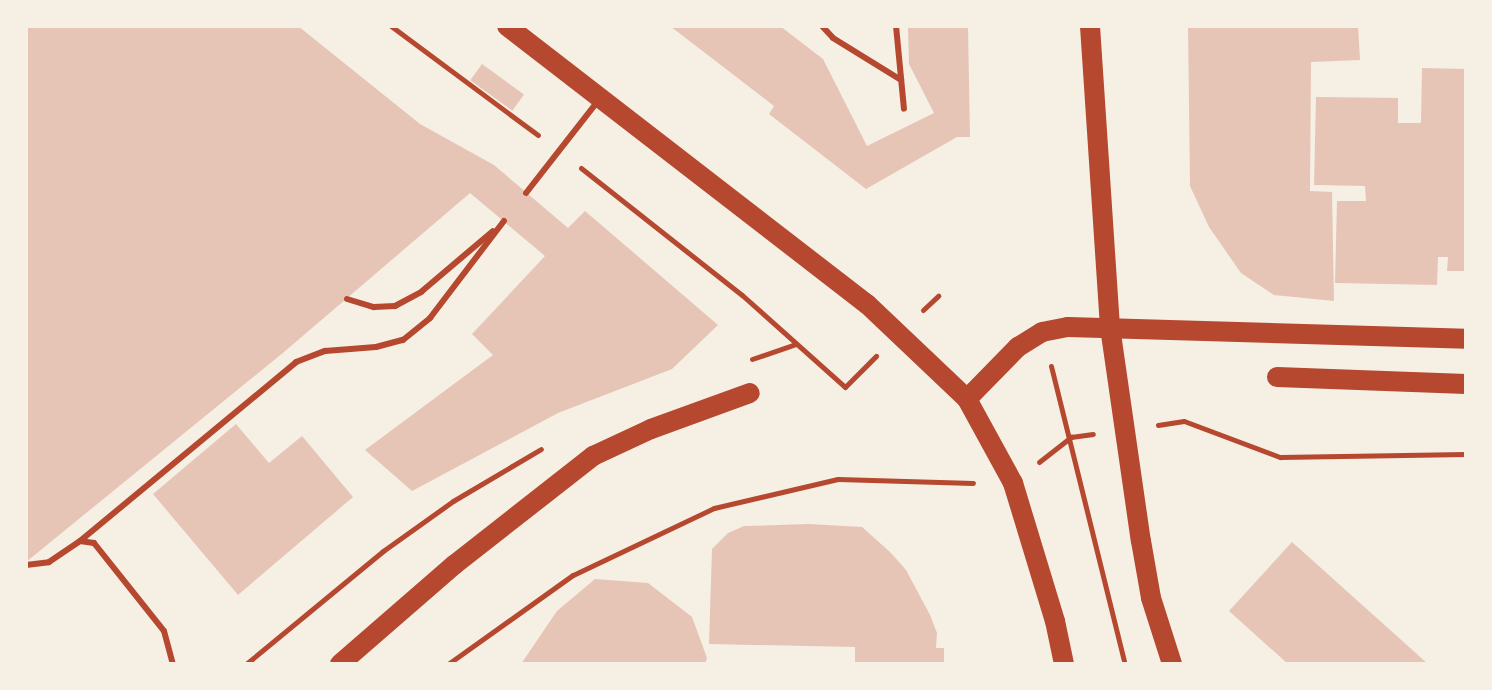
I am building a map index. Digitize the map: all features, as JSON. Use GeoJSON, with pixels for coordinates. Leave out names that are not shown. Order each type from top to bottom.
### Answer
{"type":"FeatureCollection","features":[{"type":"Feature","properties":{"kind":"main road"},"geometry":{"type":"LineString","coordinates":[[507,26],[899,331],[967,399],[1013,483],[1055,621],[1064,664]]}},
{"type":"Feature","properties":{"kind":"main road"},"geometry":{"type":"LineString","coordinates":[[1090,26],[1110,327],[1123,429],[1151,598],[1172,664]]}},
{"type":"Feature","properties":{"kind":"main road"},"geometry":{"type":"LineString","coordinates":[[967,399],[1018,347],[1042,332],[1068,327],[1466,339]]}},
{"type":"Feature","properties":{"kind":"main road"},"geometry":{"type":"LineString","coordinates":[[1277,377],[1466,384]]}},
{"type":"Feature","properties":{"kind":"main road"},"geometry":{"type":"LineString","coordinates":[[340,664],[454,565],[593,456],[651,429],[750,393]]}},
{"type":"Feature","properties":{"kind":"lane"},"geometry":{"type":"LineString","coordinates":[[822,26],[833,38],[901,80]]}},
{"type":"Feature","properties":{"kind":"lane"},"geometry":{"type":"LineString","coordinates":[[896,26],[904,109]]}},
{"type":"Feature","properties":{"kind":"lane"},"geometry":{"type":"LineString","coordinates":[[526,193],[601,98]]}},
{"type":"Feature","properties":{"kind":"lane"},"geometry":{"type":"LineString","coordinates":[[26,565],[49,562],[80,541],[296,362],[325,351],[376,347],[403,340],[430,318],[504,221],[421,292],[395,306],[361,305],[347,299]]}},
{"type":"Feature","properties":{"kind":"lane"},"geometry":{"type":"LineString","coordinates":[[80,541],[94,543],[164,631],[173,664]]}},
{"type":"Feature","properties":{"kind":"path"},"geometry":{"type":"LineString","coordinates":[[391,26],[560,151],[742,295],[845,387],[899,331]]}},
{"type":"Feature","properties":{"kind":"path"},"geometry":{"type":"LineString","coordinates":[[1042,332],[1071,437],[1125,664]]}},
{"type":"Feature","properties":{"kind":"path"},"geometry":{"type":"LineString","coordinates":[[448,664],[573,575],[714,508],[838,479],[1013,483],[1071,437],[1184,421],[1280,457],[1466,454]]}},
{"type":"Feature","properties":{"kind":"building"},"geometry":{"type":"Polygon","coordinates":[[[26,26],[298,26],[420,124],[494,165],[568,228],[585,211],[718,325],[672,369],[558,413],[412,491],[365,450],[493,355],[472,334],[545,256],[470,193],[284,352],[26,562],[26,26]]]}},
{"type":"Feature","properties":{"kind":"building"},"geometry":{"type":"Polygon","coordinates":[[[670,26],[780,26],[823,59],[867,146],[934,113],[909,64],[908,26],[968,26],[970,137],[957,137],[866,189],[769,114],[774,106],[670,26]]]}},
{"type":"Feature","properties":{"kind":"building"},"geometry":{"type":"Polygon","coordinates":[[[1188,26],[1358,26],[1360,60],[1311,62],[1310,191],[1332,192],[1334,301],[1274,295],[1241,273],[1209,227],[1190,186],[1188,26]]]}},
{"type":"Feature","properties":{"kind":"building"},"geometry":{"type":"Polygon","coordinates":[[[482,64],[524,95],[512,111],[470,80],[482,64]]]}},
{"type":"Feature","properties":{"kind":"building"},"geometry":{"type":"Polygon","coordinates":[[[1422,68],[1466,69],[1466,271],[1447,271],[1448,257],[1438,257],[1437,285],[1335,283],[1337,201],[1366,201],[1365,186],[1314,185],[1316,97],[1398,98],[1398,123],[1421,123],[1422,68]]]}},
{"type":"Feature","properties":{"kind":"building"},"geometry":{"type":"Polygon","coordinates":[[[236,424],[269,463],[302,436],[353,497],[238,595],[153,494],[236,424]]]}},
{"type":"Feature","properties":{"kind":"building"},"geometry":{"type":"Polygon","coordinates":[[[808,524],[862,527],[891,553],[906,570],[930,615],[937,633],[936,648],[944,648],[944,664],[855,664],[855,647],[709,644],[712,549],[728,533],[744,526],[808,524]]]}},
{"type":"Feature","properties":{"kind":"building"},"geometry":{"type":"Polygon","coordinates":[[[1292,542],[1428,664],[1288,664],[1229,611],[1292,542]]]}},
{"type":"Feature","properties":{"kind":"building"},"geometry":{"type":"Polygon","coordinates":[[[595,579],[648,583],[692,617],[707,658],[705,664],[521,664],[557,611],[595,579]]]}}]}
